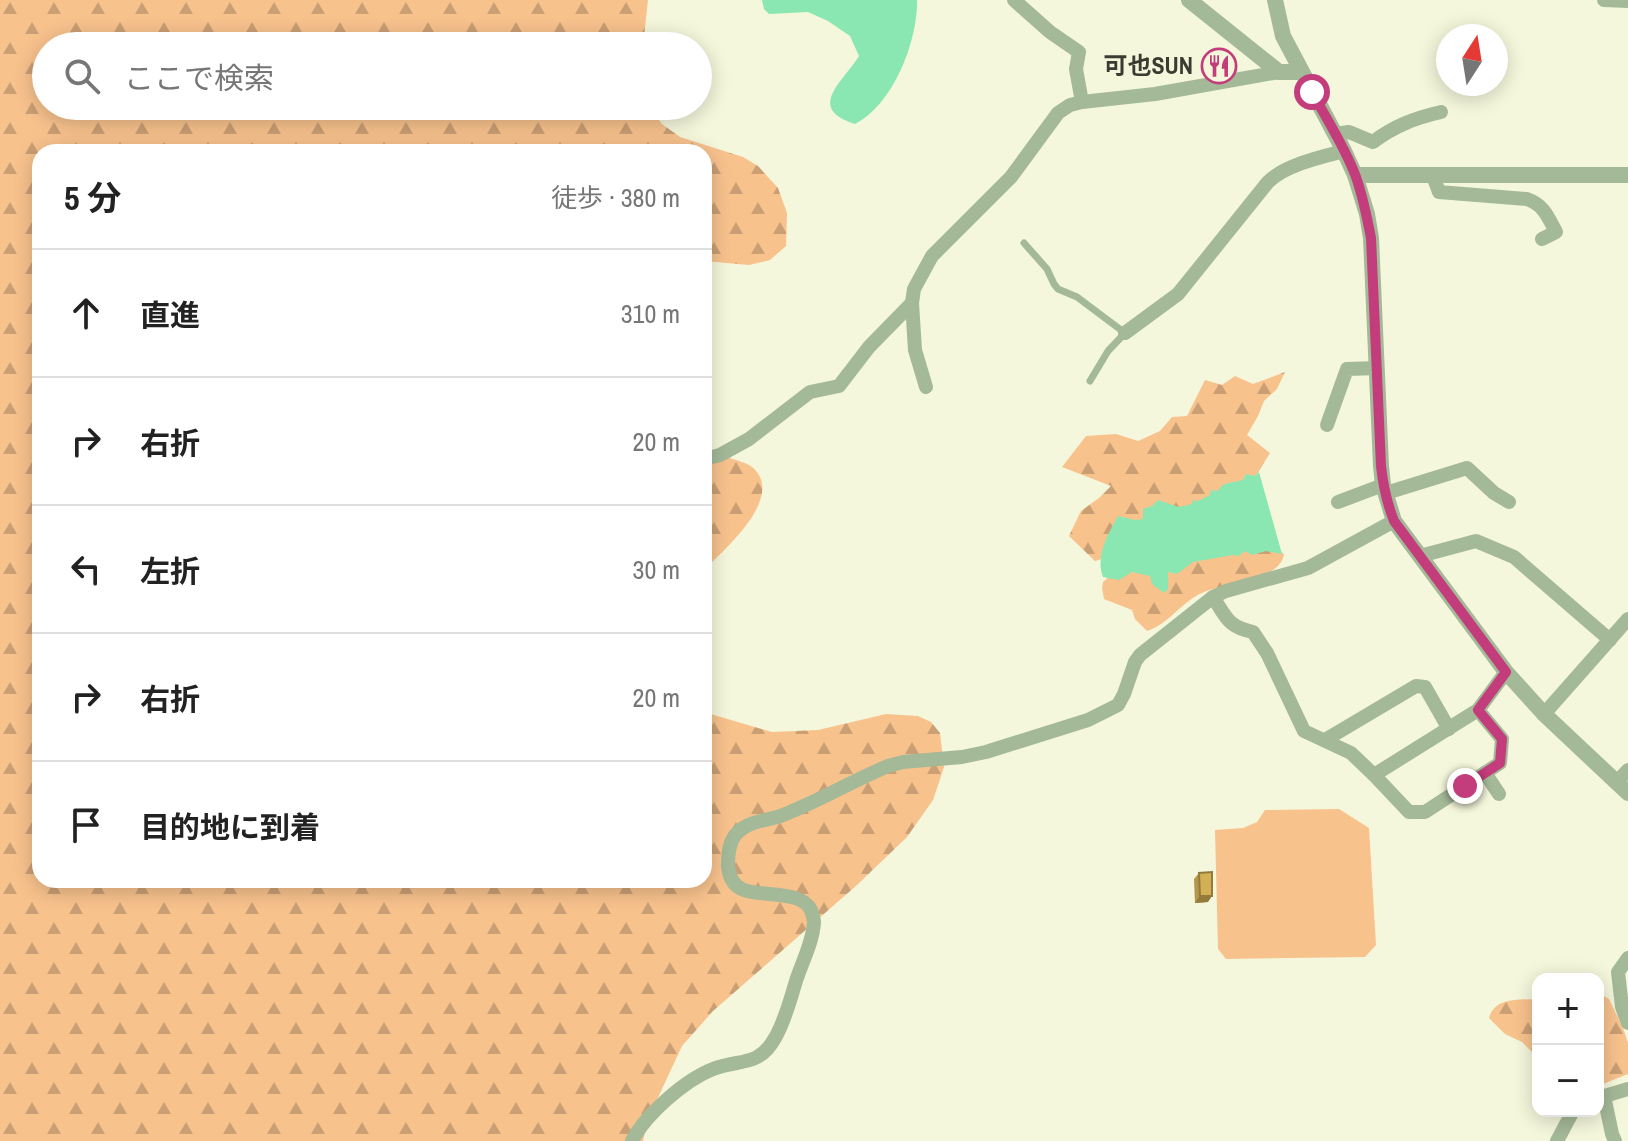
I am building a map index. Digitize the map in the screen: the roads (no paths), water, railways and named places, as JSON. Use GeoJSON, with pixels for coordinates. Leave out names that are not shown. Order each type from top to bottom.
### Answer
{"type":"FeatureCollection","features":[{"type":"Feature","properties":{"kind":"street"},"geometry":{"type":"LineString","coordinates":[[1014,0],[1050,32],[1079,52],[1076,69],[1082,102]]}},
{"type":"Feature","properties":{"kind":"street"},"geometry":{"type":"LineString","coordinates":[[1189,0],[1279,72]]}},
{"type":"Feature","properties":{"kind":"street"},"geometry":{"type":"LineString","coordinates":[[1275,0],[1283,36],[1344,151],[1367,214],[1371,238],[1384,489],[1394,521],[1506,672],[1544,714],[1624,781]]}},
{"type":"Feature","properties":{"kind":"street"},"geometry":{"type":"LineString","coordinates":[[1604,0],[1628,1]]}},
{"type":"Feature","properties":{"kind":"street"},"geometry":{"type":"LineString","coordinates":[[926,387],[915,350],[914,289],[932,256],[1011,177],[1058,113],[1082,102],[1155,94],[1279,72],[1301,72]]}},
{"type":"Feature","properties":{"kind":"street"},"geometry":{"type":"LineString","coordinates":[[1335,134],[1349,132],[1373,142],[1412,119],[1441,112]]}},
{"type":"Feature","properties":{"kind":"street"},"geometry":{"type":"LineString","coordinates":[[1125,333],[1178,294],[1276,174],[1344,151]]}},
{"type":"Feature","properties":{"kind":"street"},"geometry":{"type":"LineString","coordinates":[[1355,175],[1628,175]]}},
{"type":"Feature","properties":{"kind":"street"},"geometry":{"type":"LineString","coordinates":[[1433,176],[1439,192],[1537,202],[1556,232],[1542,239]]}},
{"type":"Feature","properties":{"kind":"street"},"geometry":{"type":"LineString","coordinates":[[712,457],[749,439],[810,392],[839,386],[869,347],[912,303]]}},
{"type":"Feature","properties":{"kind":"street"},"geometry":{"type":"LineString","coordinates":[[1327,425],[1347,369],[1377,368]]}},
{"type":"Feature","properties":{"kind":"street"},"geometry":{"type":"LineString","coordinates":[[1338,502],[1467,468],[1494,493],[1509,502]]}},
{"type":"Feature","properties":{"kind":"street"},"geometry":{"type":"LineString","coordinates":[[632,1141],[636,1132],[663,1103],[698,1076],[715,1068],[753,1061],[765,1052],[776,1037],[792,998],[811,938],[814,920],[811,909],[802,900],[744,890],[734,884],[728,873],[728,851],[736,833],[751,823],[780,816],[888,766],[986,752],[1088,720],[1118,705],[1140,655],[1213,597],[1308,568],[1394,521]]}},
{"type":"Feature","properties":{"kind":"street"},"geometry":{"type":"LineString","coordinates":[[1420,556],[1476,541],[1514,557],[1610,640]]}},
{"type":"Feature","properties":{"kind":"street"},"geometry":{"type":"LineString","coordinates":[[1213,597],[1229,621],[1239,629],[1253,632],[1267,653],[1304,731],[1351,753],[1409,812],[1425,812],[1500,763],[1502,739],[1478,710]]}},
{"type":"Feature","properties":{"kind":"street"},"geometry":{"type":"LineString","coordinates":[[1544,714],[1628,619]]}},
{"type":"Feature","properties":{"kind":"street"},"geometry":{"type":"LineString","coordinates":[[1374,775],[1478,710],[1506,672]]}},
{"type":"Feature","properties":{"kind":"street"},"geometry":{"type":"LineString","coordinates":[[1325,740],[1416,686],[1425,687],[1449,729]]}},
{"type":"Feature","properties":{"kind":"street"},"geometry":{"type":"LineString","coordinates":[[1485,773],[1499,794]]}},
{"type":"Feature","properties":{"kind":"street"},"geometry":{"type":"LineString","coordinates":[[1628,958],[1618,972],[1622,1007],[1628,1023]]}},
{"type":"Feature","properties":{"kind":"street"},"geometry":{"type":"LineString","coordinates":[[1604,1096],[1628,1089]]}},
{"type":"Feature","properties":{"kind":"street"},"geometry":{"type":"LineString","coordinates":[[1604,1107],[1615,1141]]}},
{"type":"Feature","properties":{"kind":"street"},"geometry":{"type":"LineString","coordinates":[[1557,1141],[1570,1117]]}},
{"type":"Feature","properties":{"kind":"lane"},"geometry":{"type":"LineString","coordinates":[[1024,243],[1047,269],[1058,289],[1077,297],[1125,333],[1108,351],[1090,381]]}},
{"type":"Feature","properties":{"kind":"place","name":"可也SUN"},"geometry":{"type":"Point","coordinates":[1219,66]}}]}
